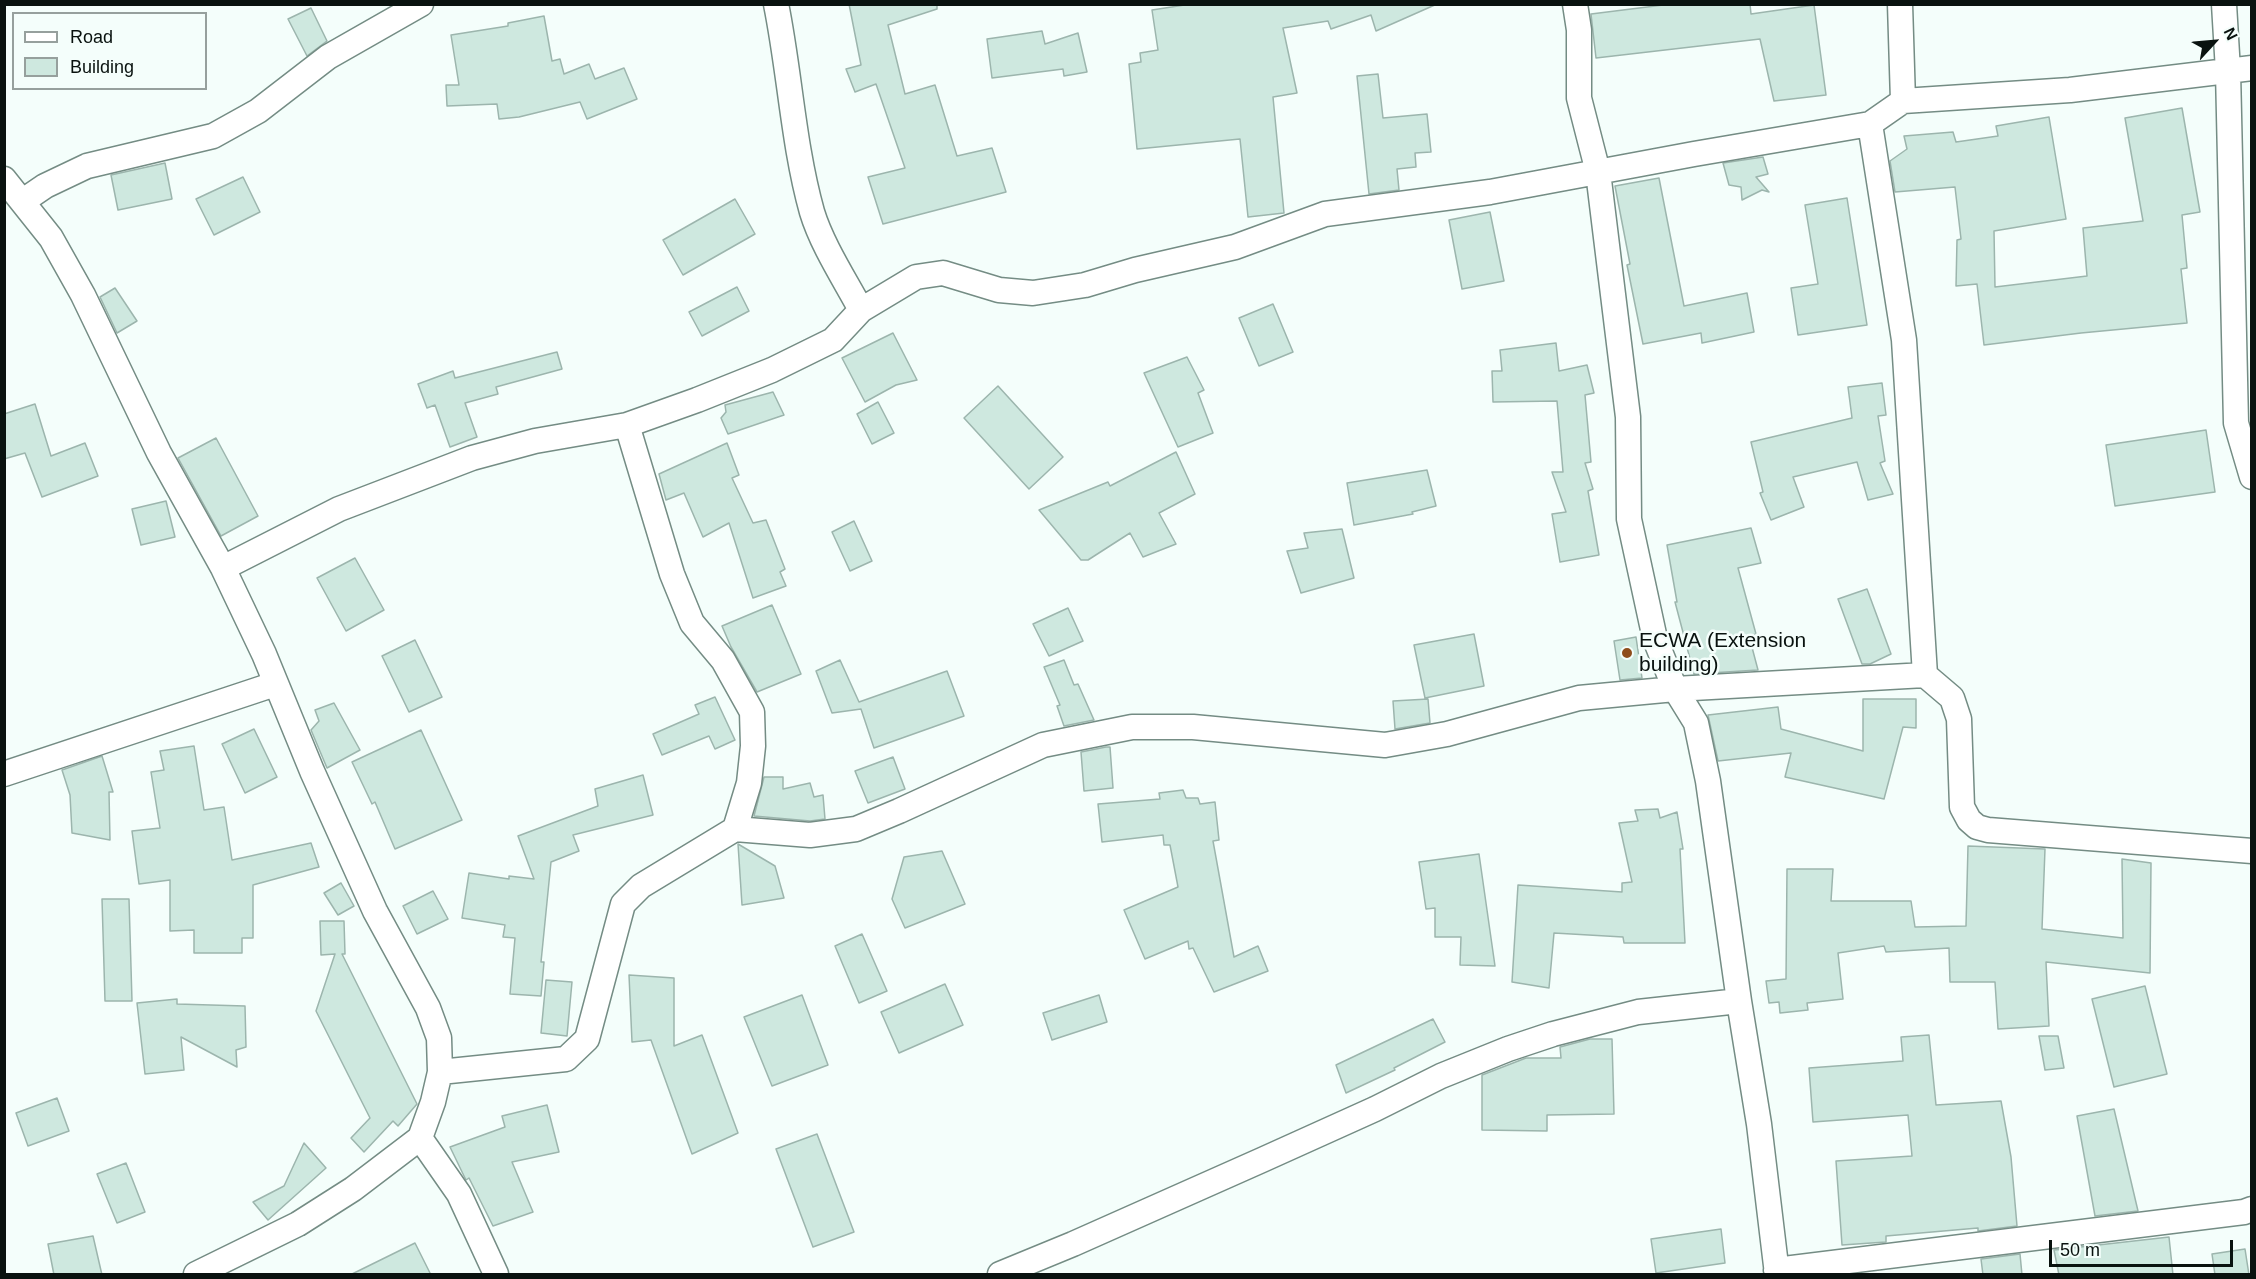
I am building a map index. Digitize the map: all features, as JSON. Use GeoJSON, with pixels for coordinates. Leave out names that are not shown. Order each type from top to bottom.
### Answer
{"type":"FeatureCollection","features":[{"type":"Feature","properties":{"kind":"street"},"geometry":{"type":"LineString","coordinates":[[23,201],[45,186],[87,166],[213,136],[258,111],[328,57],[421,4]]}},
{"type":"Feature","properties":{"kind":"street"},"geometry":{"type":"LineString","coordinates":[[776,4],[801,162],[813,214],[861,310]]}},
{"type":"Feature","properties":{"kind":"street"},"geometry":{"type":"LineString","coordinates":[[1575,4],[1579,30],[1579,98],[1598,172],[1628,417],[1629,519],[1655,639],[1675,689],[1696,723],[1708,781],[1759,1124],[1776,1272],[2232,1214],[2252,1209]]}},
{"type":"Feature","properties":{"kind":"street"},"geometry":{"type":"LineString","coordinates":[[1900,4],[1903,101]]}},
{"type":"Feature","properties":{"kind":"street"},"geometry":{"type":"LineString","coordinates":[[2224,4],[2240,69],[2242,280],[2236,423],[2252,477]]}},
{"type":"Feature","properties":{"kind":"street"},"geometry":{"type":"LineString","coordinates":[[222,568],[339,509],[472,458],[535,441],[627,425],[772,370],[833,340],[861,310],[916,277],[943,273],[999,290],[1033,293],[1085,285],[1135,270],[1235,247],[1325,214],[1490,192],[1870,124],[1903,101],[2070,90],[2240,69]]}},
{"type":"Feature","properties":{"kind":"street"},"geometry":{"type":"LineString","coordinates":[[1870,124],[1904,340],[1925,675]]}},
{"type":"Feature","properties":{"kind":"street"},"geometry":{"type":"LineString","coordinates":[[4,179],[51,238],[84,294],[159,453],[222,568],[264,654],[375,911],[428,1008],[439,1038],[440,1072],[433,1102],[420,1138],[353,1189],[298,1224],[195,1275]]}},
{"type":"Feature","properties":{"kind":"street"},"geometry":{"type":"LineString","coordinates":[[627,425],[672,574],[692,623],[723,660],[752,712],[753,746],[749,783],[735,829]]}},
{"type":"Feature","properties":{"kind":"street"},"geometry":{"type":"LineString","coordinates":[[440,1072],[566,1059],[587,1039],[623,904],[641,886],[735,829],[810,835],[856,829],[1043,745],[1132,727],[1193,727],[1385,745],[1447,734],[1579,698],[1675,689],[1925,675],[1952,698],[1956,709],[1959,719],[1962,807],[1969,820],[1977,827],[1988,830],[2252,851]]}},
{"type":"Feature","properties":{"kind":"street"},"geometry":{"type":"LineString","coordinates":[[4,774],[275,684]]}},
{"type":"Feature","properties":{"kind":"street"},"geometry":{"type":"LineString","coordinates":[[1000,1275],[1323,1132],[1441,1076],[1508,1049],[1554,1034],[1638,1012],[1739,1001]]}},
{"type":"Feature","properties":{"kind":"street"},"geometry":{"type":"LineString","coordinates":[[420,1138],[459,1194],[496,1275]]}},
{"type":"Feature","properties":{"kind":"building"},"geometry":{"type":"Polygon","coordinates":[[[849,4],[937,4],[937,9],[888,25],[905,94],[935,85],[957,156],[992,148],[1006,192],[883,224],[868,177],[905,168],[876,84],[855,92],[846,69],[861,65],[849,4]]]}},
{"type":"Feature","properties":{"kind":"building"},"geometry":{"type":"Polygon","coordinates":[[[1191,4],[1437,4],[1376,31],[1371,15],[1331,29],[1328,21],[1283,28],[1297,93],[1273,97],[1284,213],[1248,217],[1240,139],[1137,149],[1129,64],[1141,62],[1140,53],[1158,50],[1152,10],[1191,4]]]}},
{"type":"Feature","properties":{"kind":"building"},"geometry":{"type":"Polygon","coordinates":[[[1671,4],[1750,4],[1751,14],[1814,5],[1826,95],[1774,101],[1760,39],[1596,58],[1591,14],[1671,4]]]}},
{"type":"Feature","properties":{"kind":"building"},"geometry":{"type":"Polygon","coordinates":[[[311,8],[327,41],[307,56],[288,19],[311,8]]]}},
{"type":"Feature","properties":{"kind":"building"},"geometry":{"type":"Polygon","coordinates":[[[544,16],[552,61],[560,59],[564,74],[589,64],[595,79],[624,68],[637,99],[587,119],[580,102],[519,117],[499,119],[497,104],[447,106],[446,85],[459,85],[451,35],[508,26],[508,23],[544,16]]]}},
{"type":"Feature","properties":{"kind":"building"},"geometry":{"type":"Polygon","coordinates":[[[1042,31],[1045,44],[1078,33],[1087,72],[1064,76],[1063,69],[992,78],[987,39],[1042,31]]]}},
{"type":"Feature","properties":{"kind":"building"},"geometry":{"type":"Polygon","coordinates":[[[1378,74],[1383,118],[1427,114],[1431,152],[1415,153],[1416,167],[1397,169],[1399,190],[1369,194],[1357,76],[1378,74]]]}},
{"type":"Feature","properties":{"kind":"building"},"geometry":{"type":"Polygon","coordinates":[[[2182,108],[2200,212],[2182,215],[2187,268],[2181,269],[2187,323],[1984,345],[1977,284],[1956,286],[1957,240],[1961,239],[1955,187],[1895,192],[1890,161],[1907,149],[1904,136],[1953,132],[1956,142],[1998,136],[1996,126],[2049,117],[2066,219],[1994,231],[1995,287],[2087,276],[2083,228],[2143,221],[2125,118],[2182,108]]]}},
{"type":"Feature","properties":{"kind":"building"},"geometry":{"type":"Polygon","coordinates":[[[1763,157],[1768,174],[1756,177],[1769,192],[1762,190],[1742,200],[1741,187],[1729,185],[1723,163],[1763,157]]]}},
{"type":"Feature","properties":{"kind":"building"},"geometry":{"type":"Polygon","coordinates":[[[165,163],[172,199],[118,210],[111,175],[165,163]]]}},
{"type":"Feature","properties":{"kind":"building"},"geometry":{"type":"Polygon","coordinates":[[[243,177],[260,212],[214,235],[196,199],[243,177]]]}},
{"type":"Feature","properties":{"kind":"building"},"geometry":{"type":"Polygon","coordinates":[[[1659,178],[1684,306],[1747,293],[1754,332],[1702,343],[1701,333],[1643,344],[1627,265],[1630,264],[1615,186],[1659,178]]]}},
{"type":"Feature","properties":{"kind":"building"},"geometry":{"type":"Polygon","coordinates":[[[1847,198],[1867,325],[1798,335],[1791,288],[1818,284],[1805,205],[1847,198]]]}},
{"type":"Feature","properties":{"kind":"building"},"geometry":{"type":"Polygon","coordinates":[[[735,199],[755,234],[683,275],[663,240],[735,199]]]}},
{"type":"Feature","properties":{"kind":"building"},"geometry":{"type":"Polygon","coordinates":[[[1490,212],[1504,281],[1462,289],[1449,220],[1490,212]]]}},
{"type":"Feature","properties":{"kind":"building"},"geometry":{"type":"Polygon","coordinates":[[[737,287],[749,311],[702,336],[689,312],[737,287]]]}},
{"type":"Feature","properties":{"kind":"building"},"geometry":{"type":"Polygon","coordinates":[[[115,288],[137,321],[117,333],[100,297],[115,288]]]}},
{"type":"Feature","properties":{"kind":"building"},"geometry":{"type":"Polygon","coordinates":[[[1273,304],[1293,352],[1259,366],[1239,318],[1273,304]]]}},
{"type":"Feature","properties":{"kind":"building"},"geometry":{"type":"Polygon","coordinates":[[[893,333],[917,380],[896,385],[865,402],[842,358],[893,333]]]}},
{"type":"Feature","properties":{"kind":"building"},"geometry":{"type":"Polygon","coordinates":[[[1556,343],[1559,371],[1587,365],[1594,393],[1585,395],[1591,462],[1585,463],[1593,489],[1588,491],[1599,555],[1560,562],[1552,514],[1566,512],[1552,472],[1563,472],[1557,401],[1493,402],[1492,371],[1502,371],[1500,350],[1556,343]]]}},
{"type":"Feature","properties":{"kind":"building"},"geometry":{"type":"Polygon","coordinates":[[[557,352],[562,369],[496,387],[498,394],[465,403],[477,437],[450,447],[435,405],[427,408],[418,384],[453,371],[455,378],[557,352]]]}},
{"type":"Feature","properties":{"kind":"building"},"geometry":{"type":"Polygon","coordinates":[[[1187,357],[1204,390],[1198,393],[1213,433],[1178,447],[1144,373],[1187,357]]]}},
{"type":"Feature","properties":{"kind":"building"},"geometry":{"type":"Polygon","coordinates":[[[1882,383],[1886,415],[1878,416],[1885,461],[1880,463],[1893,494],[1868,500],[1857,462],[1793,477],[1804,507],[1771,520],[1760,493],[1763,492],[1751,442],[1852,418],[1848,387],[1882,383]]]}},
{"type":"Feature","properties":{"kind":"building"},"geometry":{"type":"Polygon","coordinates":[[[998,386],[1063,457],[1029,489],[964,418],[998,386]]]}},
{"type":"Feature","properties":{"kind":"building"},"geometry":{"type":"Polygon","coordinates":[[[773,392],[784,415],[728,434],[721,418],[726,412],[725,405],[773,392]]]}},
{"type":"Feature","properties":{"kind":"building"},"geometry":{"type":"Polygon","coordinates":[[[878,402],[894,433],[872,444],[857,414],[878,402]]]}},
{"type":"Feature","properties":{"kind":"building"},"geometry":{"type":"Polygon","coordinates":[[[35,404],[51,456],[85,443],[98,476],[42,497],[25,453],[4,459],[4,414],[35,404]]]}},
{"type":"Feature","properties":{"kind":"building"},"geometry":{"type":"Polygon","coordinates":[[[2206,430],[2215,492],[2115,506],[2106,445],[2206,430]]]}},
{"type":"Feature","properties":{"kind":"building"},"geometry":{"type":"Polygon","coordinates":[[[216,438],[258,516],[221,536],[178,458],[216,438]]]}},
{"type":"Feature","properties":{"kind":"building"},"geometry":{"type":"Polygon","coordinates":[[[727,443],[739,475],[732,478],[753,523],[766,520],[785,569],[780,572],[786,586],[753,598],[729,523],[703,537],[684,493],[666,500],[659,474],[727,443]]]}},
{"type":"Feature","properties":{"kind":"building"},"geometry":{"type":"Polygon","coordinates":[[[1176,452],[1195,494],[1159,513],[1176,544],[1143,557],[1130,533],[1088,560],[1081,560],[1039,510],[1108,482],[1110,486],[1176,452]]]}},
{"type":"Feature","properties":{"kind":"building"},"geometry":{"type":"Polygon","coordinates":[[[1427,470],[1436,506],[1412,512],[1413,514],[1354,525],[1347,483],[1427,470]]]}},
{"type":"Feature","properties":{"kind":"building"},"geometry":{"type":"Polygon","coordinates":[[[166,501],[175,537],[141,545],[132,509],[166,501]]]}},
{"type":"Feature","properties":{"kind":"building"},"geometry":{"type":"Polygon","coordinates":[[[854,521],[872,561],[850,571],[832,532],[854,521]]]}},
{"type":"Feature","properties":{"kind":"building"},"geometry":{"type":"Polygon","coordinates":[[[1751,528],[1761,563],[1738,568],[1756,634],[1749,636],[1758,670],[1694,674],[1675,602],[1677,602],[1667,545],[1751,528]]]}},
{"type":"Feature","properties":{"kind":"building"},"geometry":{"type":"Polygon","coordinates":[[[1342,529],[1354,578],[1301,593],[1287,551],[1308,548],[1304,533],[1342,529]]]}},
{"type":"Feature","properties":{"kind":"building"},"geometry":{"type":"Polygon","coordinates":[[[355,558],[384,610],[346,631],[317,578],[355,558]]]}},
{"type":"Feature","properties":{"kind":"building"},"geometry":{"type":"Polygon","coordinates":[[[1867,589],[1891,654],[1870,664],[1862,664],[1838,599],[1867,589]]]}},
{"type":"Feature","properties":{"kind":"building"},"geometry":{"type":"Polygon","coordinates":[[[772,605],[801,674],[757,692],[731,647],[722,626],[772,605]]]}},
{"type":"Feature","properties":{"kind":"building"},"geometry":{"type":"Polygon","coordinates":[[[1068,608],[1083,641],[1049,656],[1033,624],[1068,608]]]}},
{"type":"Feature","properties":{"kind":"building"},"geometry":{"type":"Polygon","coordinates":[[[1474,634],[1484,686],[1425,698],[1414,645],[1474,634]]]}},
{"type":"Feature","properties":{"kind":"building"},"geometry":{"type":"Polygon","coordinates":[[[1636,637],[1642,678],[1620,680],[1614,641],[1636,637]]]}},
{"type":"Feature","properties":{"kind":"building"},"geometry":{"type":"Polygon","coordinates":[[[415,640],[442,697],[409,712],[382,656],[415,640]]]}},
{"type":"Feature","properties":{"kind":"building"},"geometry":{"type":"Polygon","coordinates":[[[840,660],[859,702],[947,671],[964,716],[874,748],[861,709],[832,713],[816,671],[840,660]]]}},
{"type":"Feature","properties":{"kind":"building"},"geometry":{"type":"Polygon","coordinates":[[[1064,660],[1074,685],[1078,684],[1094,720],[1064,726],[1057,706],[1060,705],[1044,667],[1064,660]]]}},
{"type":"Feature","properties":{"kind":"building"},"geometry":{"type":"Polygon","coordinates":[[[715,697],[735,740],[715,749],[709,736],[662,755],[653,734],[699,714],[695,705],[715,697]]]}},
{"type":"Feature","properties":{"kind":"building"},"geometry":{"type":"Polygon","coordinates":[[[1428,699],[1430,723],[1395,729],[1393,701],[1428,699]]]}},
{"type":"Feature","properties":{"kind":"building"},"geometry":{"type":"Polygon","coordinates":[[[1863,699],[1916,699],[1916,728],[1903,727],[1884,799],[1785,777],[1791,753],[1718,761],[1708,715],[1778,707],[1781,729],[1863,751],[1863,699]]]}},
{"type":"Feature","properties":{"kind":"building"},"geometry":{"type":"Polygon","coordinates":[[[334,703],[360,750],[327,768],[311,730],[319,721],[315,710],[334,703]]]}},
{"type":"Feature","properties":{"kind":"building"},"geometry":{"type":"Polygon","coordinates":[[[254,729],[277,777],[245,793],[222,744],[254,729]]]}},
{"type":"Feature","properties":{"kind":"building"},"geometry":{"type":"Polygon","coordinates":[[[421,730],[462,820],[395,849],[375,802],[372,804],[352,762],[421,730]]]}},
{"type":"Feature","properties":{"kind":"building"},"geometry":{"type":"Polygon","coordinates":[[[194,746],[204,810],[224,807],[232,860],[311,843],[319,867],[253,885],[253,938],[242,938],[242,953],[194,953],[194,930],[170,931],[170,880],[139,884],[132,831],[160,828],[151,772],[164,770],[160,751],[194,746]]]}},
{"type":"Feature","properties":{"kind":"building"},"geometry":{"type":"Polygon","coordinates":[[[1110,747],[1113,788],[1084,791],[1081,752],[1110,747]]]}},
{"type":"Feature","properties":{"kind":"building"},"geometry":{"type":"Polygon","coordinates":[[[102,756],[113,792],[109,792],[110,840],[72,833],[70,795],[62,770],[102,756]]]}},
{"type":"Feature","properties":{"kind":"building"},"geometry":{"type":"Polygon","coordinates":[[[893,757],[905,789],[868,803],[855,771],[893,757]]]}},
{"type":"Feature","properties":{"kind":"building"},"geometry":{"type":"Polygon","coordinates":[[[643,775],[653,815],[573,835],[579,851],[551,862],[541,962],[544,962],[541,996],[510,994],[515,938],[503,937],[505,925],[462,918],[469,873],[509,879],[509,876],[534,879],[518,836],[598,806],[595,789],[643,775]]]}},
{"type":"Feature","properties":{"kind":"building"},"geometry":{"type":"Polygon","coordinates":[[[764,777],[783,777],[783,789],[810,783],[814,797],[823,795],[825,819],[810,821],[754,816],[764,777]]]}},
{"type":"Feature","properties":{"kind":"building"},"geometry":{"type":"Polygon","coordinates":[[[1183,790],[1186,798],[1198,798],[1200,804],[1215,802],[1219,840],[1213,841],[1234,957],[1258,946],[1268,971],[1214,992],[1193,948],[1189,949],[1188,941],[1145,959],[1124,910],[1178,887],[1170,845],[1164,845],[1163,835],[1102,842],[1098,804],[1160,799],[1159,793],[1183,790]]]}},
{"type":"Feature","properties":{"kind":"building"},"geometry":{"type":"Polygon","coordinates":[[[1658,809],[1660,818],[1677,812],[1683,849],[1680,849],[1685,943],[1624,943],[1623,937],[1554,933],[1549,988],[1512,982],[1518,885],[1622,892],[1622,883],[1632,882],[1619,823],[1638,821],[1635,810],[1658,809]]]}},
{"type":"Feature","properties":{"kind":"building"},"geometry":{"type":"Polygon","coordinates":[[[738,844],[775,866],[784,898],[742,905],[738,844]]]}},
{"type":"Feature","properties":{"kind":"building"},"geometry":{"type":"Polygon","coordinates":[[[1968,846],[2045,849],[2042,929],[2123,938],[2122,859],[2151,863],[2150,973],[2046,962],[2049,1026],[1998,1029],[1995,982],[1950,982],[1949,948],[1886,952],[1884,946],[1838,953],[1843,999],[1807,1003],[1808,1010],[1780,1013],[1779,1002],[1769,1003],[1766,981],[1786,979],[1787,869],[1833,869],[1831,901],[1911,901],[1915,927],[1966,926],[1968,846]]]}},
{"type":"Feature","properties":{"kind":"building"},"geometry":{"type":"Polygon","coordinates":[[[942,851],[965,904],[905,928],[892,899],[904,857],[942,851]]]}},
{"type":"Feature","properties":{"kind":"building"},"geometry":{"type":"Polygon","coordinates":[[[1479,854],[1495,966],[1460,965],[1461,937],[1435,937],[1435,908],[1426,909],[1419,862],[1479,854]]]}},
{"type":"Feature","properties":{"kind":"building"},"geometry":{"type":"Polygon","coordinates":[[[341,883],[354,906],[338,915],[324,893],[341,883]]]}},
{"type":"Feature","properties":{"kind":"building"},"geometry":{"type":"Polygon","coordinates":[[[433,891],[448,919],[417,934],[403,906],[433,891]]]}},
{"type":"Feature","properties":{"kind":"building"},"geometry":{"type":"Polygon","coordinates":[[[102,899],[129,899],[132,1001],[105,1001],[102,899]]]}},
{"type":"Feature","properties":{"kind":"building"},"geometry":{"type":"Polygon","coordinates":[[[320,921],[344,921],[345,954],[342,954],[417,1104],[398,1126],[393,1121],[364,1152],[351,1138],[370,1118],[316,1011],[335,954],[321,955],[320,921]]]}},
{"type":"Feature","properties":{"kind":"building"},"geometry":{"type":"Polygon","coordinates":[[[862,934],[887,991],[859,1003],[835,946],[862,934]]]}},
{"type":"Feature","properties":{"kind":"building"},"geometry":{"type":"Polygon","coordinates":[[[629,975],[674,978],[674,1046],[702,1035],[738,1133],[692,1154],[651,1040],[632,1042],[629,975]]]}},
{"type":"Feature","properties":{"kind":"building"},"geometry":{"type":"Polygon","coordinates":[[[546,980],[572,982],[567,1036],[541,1033],[546,980]]]}},
{"type":"Feature","properties":{"kind":"building"},"geometry":{"type":"Polygon","coordinates":[[[945,984],[963,1025],[899,1053],[881,1012],[945,984]]]}},
{"type":"Feature","properties":{"kind":"building"},"geometry":{"type":"Polygon","coordinates":[[[2145,986],[2167,1074],[2114,1087],[2092,999],[2145,986]]]}},
{"type":"Feature","properties":{"kind":"building"},"geometry":{"type":"Polygon","coordinates":[[[802,995],[828,1065],[772,1086],[744,1017],[802,995]]]}},
{"type":"Feature","properties":{"kind":"building"},"geometry":{"type":"Polygon","coordinates":[[[1099,995],[1107,1022],[1052,1040],[1043,1013],[1099,995]]]}},
{"type":"Feature","properties":{"kind":"building"},"geometry":{"type":"Polygon","coordinates":[[[177,999],[177,1004],[245,1006],[246,1047],[236,1050],[237,1067],[181,1037],[184,1070],[145,1074],[137,1003],[177,999]]]}},
{"type":"Feature","properties":{"kind":"building"},"geometry":{"type":"Polygon","coordinates":[[[1433,1019],[1445,1042],[1394,1068],[1395,1070],[1346,1093],[1336,1065],[1433,1019]]]}},
{"type":"Feature","properties":{"kind":"building"},"geometry":{"type":"Polygon","coordinates":[[[1929,1035],[1936,1105],[2001,1101],[2011,1157],[2017,1226],[1978,1231],[1978,1228],[1886,1236],[1886,1242],[1842,1245],[1836,1161],[1912,1156],[1908,1115],[1813,1122],[1809,1068],[1903,1061],[1901,1037],[1929,1035]]]}},
{"type":"Feature","properties":{"kind":"building"},"geometry":{"type":"Polygon","coordinates":[[[2039,1036],[2058,1036],[2064,1068],[2045,1070],[2039,1036]]]}},
{"type":"Feature","properties":{"kind":"building"},"geometry":{"type":"Polygon","coordinates":[[[1590,1039],[1612,1039],[1614,1114],[1547,1115],[1547,1131],[1482,1130],[1482,1075],[1526,1058],[1561,1058],[1560,1047],[1590,1039]]]}},
{"type":"Feature","properties":{"kind":"building"},"geometry":{"type":"Polygon","coordinates":[[[57,1098],[69,1131],[28,1146],[16,1113],[57,1098]]]}},
{"type":"Feature","properties":{"kind":"building"},"geometry":{"type":"Polygon","coordinates":[[[547,1105],[559,1152],[512,1162],[533,1212],[493,1226],[469,1178],[466,1180],[450,1147],[505,1127],[502,1116],[547,1105]]]}},
{"type":"Feature","properties":{"kind":"building"},"geometry":{"type":"Polygon","coordinates":[[[2114,1109],[2138,1211],[2095,1216],[2077,1116],[2114,1109]]]}},
{"type":"Feature","properties":{"kind":"building"},"geometry":{"type":"Polygon","coordinates":[[[817,1134],[854,1232],[813,1247],[776,1149],[817,1134]]]}},
{"type":"Feature","properties":{"kind":"building"},"geometry":{"type":"Polygon","coordinates":[[[304,1143],[326,1168],[268,1220],[253,1202],[284,1186],[304,1143]]]}},
{"type":"Feature","properties":{"kind":"building"},"geometry":{"type":"Polygon","coordinates":[[[126,1163],[145,1212],[117,1223],[97,1174],[126,1163]]]}},
{"type":"Feature","properties":{"kind":"building"},"geometry":{"type":"Polygon","coordinates":[[[1721,1229],[1725,1263],[1656,1273],[1651,1239],[1721,1229]]]}},
{"type":"Feature","properties":{"kind":"building"},"geometry":{"type":"Polygon","coordinates":[[[93,1236],[102,1275],[54,1275],[48,1244],[93,1236]]]}},
{"type":"Feature","properties":{"kind":"building"},"geometry":{"type":"Polygon","coordinates":[[[2169,1237],[2173,1275],[2059,1275],[2054,1250],[2169,1237]]]}},
{"type":"Feature","properties":{"kind":"building"},"geometry":{"type":"Polygon","coordinates":[[[415,1243],[431,1275],[350,1275],[415,1243]]]}},
{"type":"Feature","properties":{"kind":"building"},"geometry":{"type":"Polygon","coordinates":[[[2245,1249],[2249,1275],[2215,1275],[2212,1254],[2245,1249]]]}},
{"type":"Feature","properties":{"kind":"building"},"geometry":{"type":"Polygon","coordinates":[[[2020,1254],[2022,1275],[1983,1275],[1981,1259],[2020,1254]]]}},
{"type":"Feature","properties":{"kind":"place","name":"ECWA (Extension building)"},"geometry":{"type":"Point","coordinates":[1627,653]}}]}
